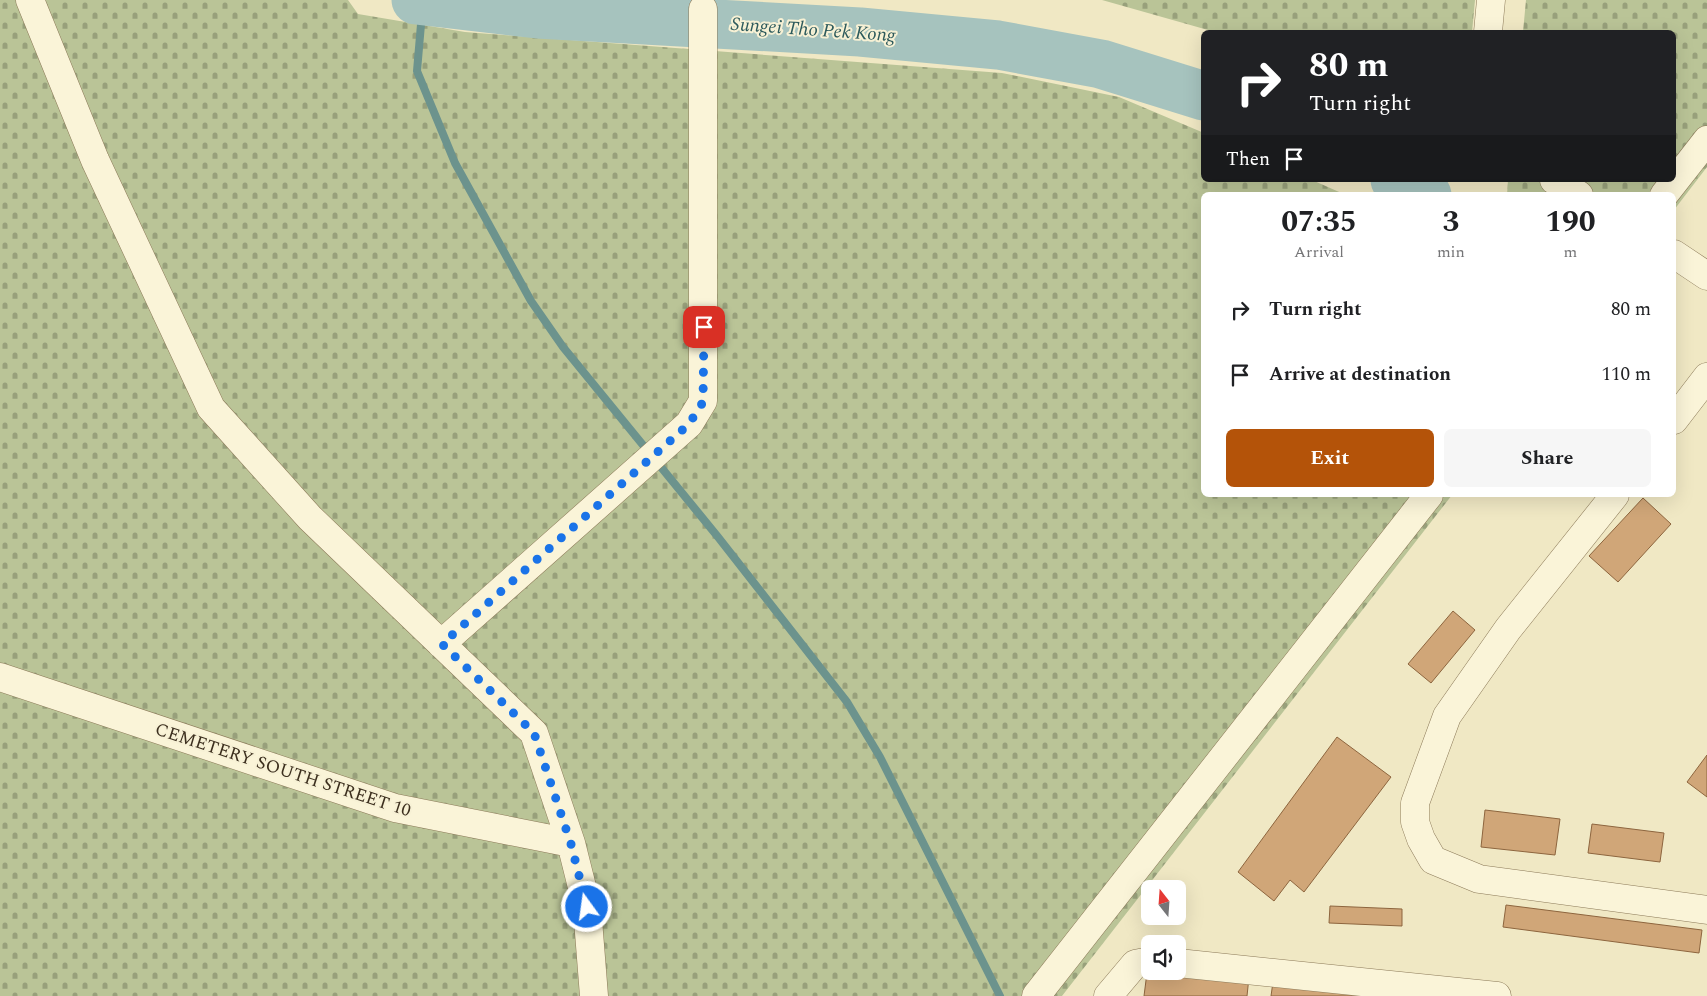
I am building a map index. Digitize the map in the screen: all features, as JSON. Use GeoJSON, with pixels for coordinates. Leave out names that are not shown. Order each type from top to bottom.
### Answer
{"type":"FeatureCollection","features":[{"type":"Feature","properties":{"kind":"lane"},"geometry":{"type":"LineString","coordinates":[[30,0],[95,160],[211,408],[310,518],[534,733],[571,844],[587,907],[594,996]]}},
{"type":"Feature","properties":{"kind":"lane"},"geometry":{"type":"LineString","coordinates":[[1488,30],[1491,0]]}},
{"type":"Feature","properties":{"kind":"lane"},"geometry":{"type":"LineString","coordinates":[[442,644],[689,424],[703,402],[703,22]]}},
{"type":"Feature","properties":{"kind":"lane"},"geometry":{"type":"LineString","coordinates":[[1676,180],[1707,140]]}},
{"type":"Feature","properties":{"kind":"lane"},"geometry":{"type":"LineString","coordinates":[[1557,182],[1574,192]]}},
{"type":"Feature","properties":{"kind":"lane"},"geometry":{"type":"LineString","coordinates":[[1666,192],[1674,182]]}},
{"type":"Feature","properties":{"kind":"lane"},"geometry":{"type":"LineString","coordinates":[[1676,255],[1707,276]]}},
{"type":"Feature","properties":{"kind":"lane"},"geometry":{"type":"LineString","coordinates":[[1676,417],[1707,377]]}},
{"type":"Feature","properties":{"kind":"lane"},"geometry":{"type":"LineString","coordinates":[[1036,996],[1427,497]]}},
{"type":"Feature","properties":{"kind":"lane"},"geometry":{"type":"LineString","coordinates":[[1613,497],[1508,629],[1447,716],[1415,803],[1415,822],[1433,860],[1479,879],[1707,910]]}},
{"type":"Feature","properties":{"kind":"lane","name":"CEMETERY SOUTH STREET 10"},"geometry":{"type":"LineString","coordinates":[[0,677],[395,808],[571,844]]}},
{"type":"Feature","properties":{"kind":"lane"},"geometry":{"type":"LineString","coordinates":[[1108,996],[1136,964],[1141,963]]}},
{"type":"Feature","properties":{"kind":"lane"},"geometry":{"type":"LineString","coordinates":[[1186,964],[1497,996]]}},
{"type":"Feature","properties":{"kind":"green space"},"geometry":{"type":"Polygon","coordinates":[[[0,0],[348,0],[358,14],[465,32],[1002,73],[1119,97],[1201,132],[1201,182],[1317,182],[1339,192],[1201,192],[1201,497],[1450,497],[1152,880],[1141,880],[1141,895],[1062,996],[0,996],[0,0]]]}},
{"type":"Feature","properties":{"kind":"green space"},"geometry":{"type":"Polygon","coordinates":[[[1102,0],[1475,0],[1472,30],[1208,30],[1102,0]]]}},
{"type":"Feature","properties":{"kind":"green space"},"geometry":{"type":"Polygon","coordinates":[[[1526,0],[1707,0],[1707,167],[1676,207],[1676,192],[1507,192],[1508,182],[1676,182],[1676,30],[1523,30],[1526,0]]]}},
{"type":"Feature","properties":{"kind":"building"},"geometry":{"type":"Polygon","coordinates":[[[1643,498],[1671,524],[1618,582],[1589,556],[1643,498]]]}},
{"type":"Feature","properties":{"kind":"building"},"geometry":{"type":"Polygon","coordinates":[[[1453,611],[1475,630],[1431,683],[1408,664],[1453,611]]]}},
{"type":"Feature","properties":{"kind":"building"},"geometry":{"type":"Polygon","coordinates":[[[1337,737],[1391,777],[1304,892],[1290,880],[1274,901],[1238,872],[1337,737]]]}},
{"type":"Feature","properties":{"kind":"building"},"geometry":{"type":"Polygon","coordinates":[[[1707,755],[1707,797],[1687,782],[1707,755]]]}},
{"type":"Feature","properties":{"kind":"building"},"geometry":{"type":"Polygon","coordinates":[[[1485,810],[1560,819],[1555,855],[1481,847],[1485,810]]]}},
{"type":"Feature","properties":{"kind":"building"},"geometry":{"type":"Polygon","coordinates":[[[1592,824],[1664,833],[1660,862],[1588,853],[1592,824]]]}},
{"type":"Feature","properties":{"kind":"building"},"geometry":{"type":"Polygon","coordinates":[[[1506,905],[1702,930],[1699,953],[1503,927],[1506,905]]]}},
{"type":"Feature","properties":{"kind":"building"},"geometry":{"type":"Polygon","coordinates":[[[1330,906],[1402,909],[1402,926],[1329,923],[1330,906]]]}},
{"type":"Feature","properties":{"kind":"building"},"geometry":{"type":"Polygon","coordinates":[[[1186,973],[1249,977],[1247,996],[1144,996],[1146,980],[1186,980],[1186,973]]]}},
{"type":"Feature","properties":{"kind":"building"},"geometry":{"type":"Polygon","coordinates":[[[1273,982],[1383,996],[1271,996],[1273,982]]]}},
{"type":"Feature","properties":{"kind":"waterway","name":"Sungei Tho Pek Kong"},"geometry":{"type":"LineString","coordinates":[[416,0],[537,14],[860,32],[998,45],[1101,64],[1201,95]]}},
{"type":"Feature","properties":{"kind":"waterway"},"geometry":{"type":"LineString","coordinates":[[423,1],[417,71],[455,163],[531,301],[563,347],[718,537],[847,702],[880,757],[1000,996]]}},
{"type":"Feature","properties":{"kind":"waterway","name":"Sungei Tho Pek Kong"},"geometry":{"type":"LineString","coordinates":[[1399,182],[1421,192]]}},
{"type":"Feature","properties":{"kind":"route"},"geometry":{"type":"LineString","coordinates":[[587,907],[571,844],[534,733],[442,644],[689,424],[698,413],[703,402],[704,327]]}}]}
